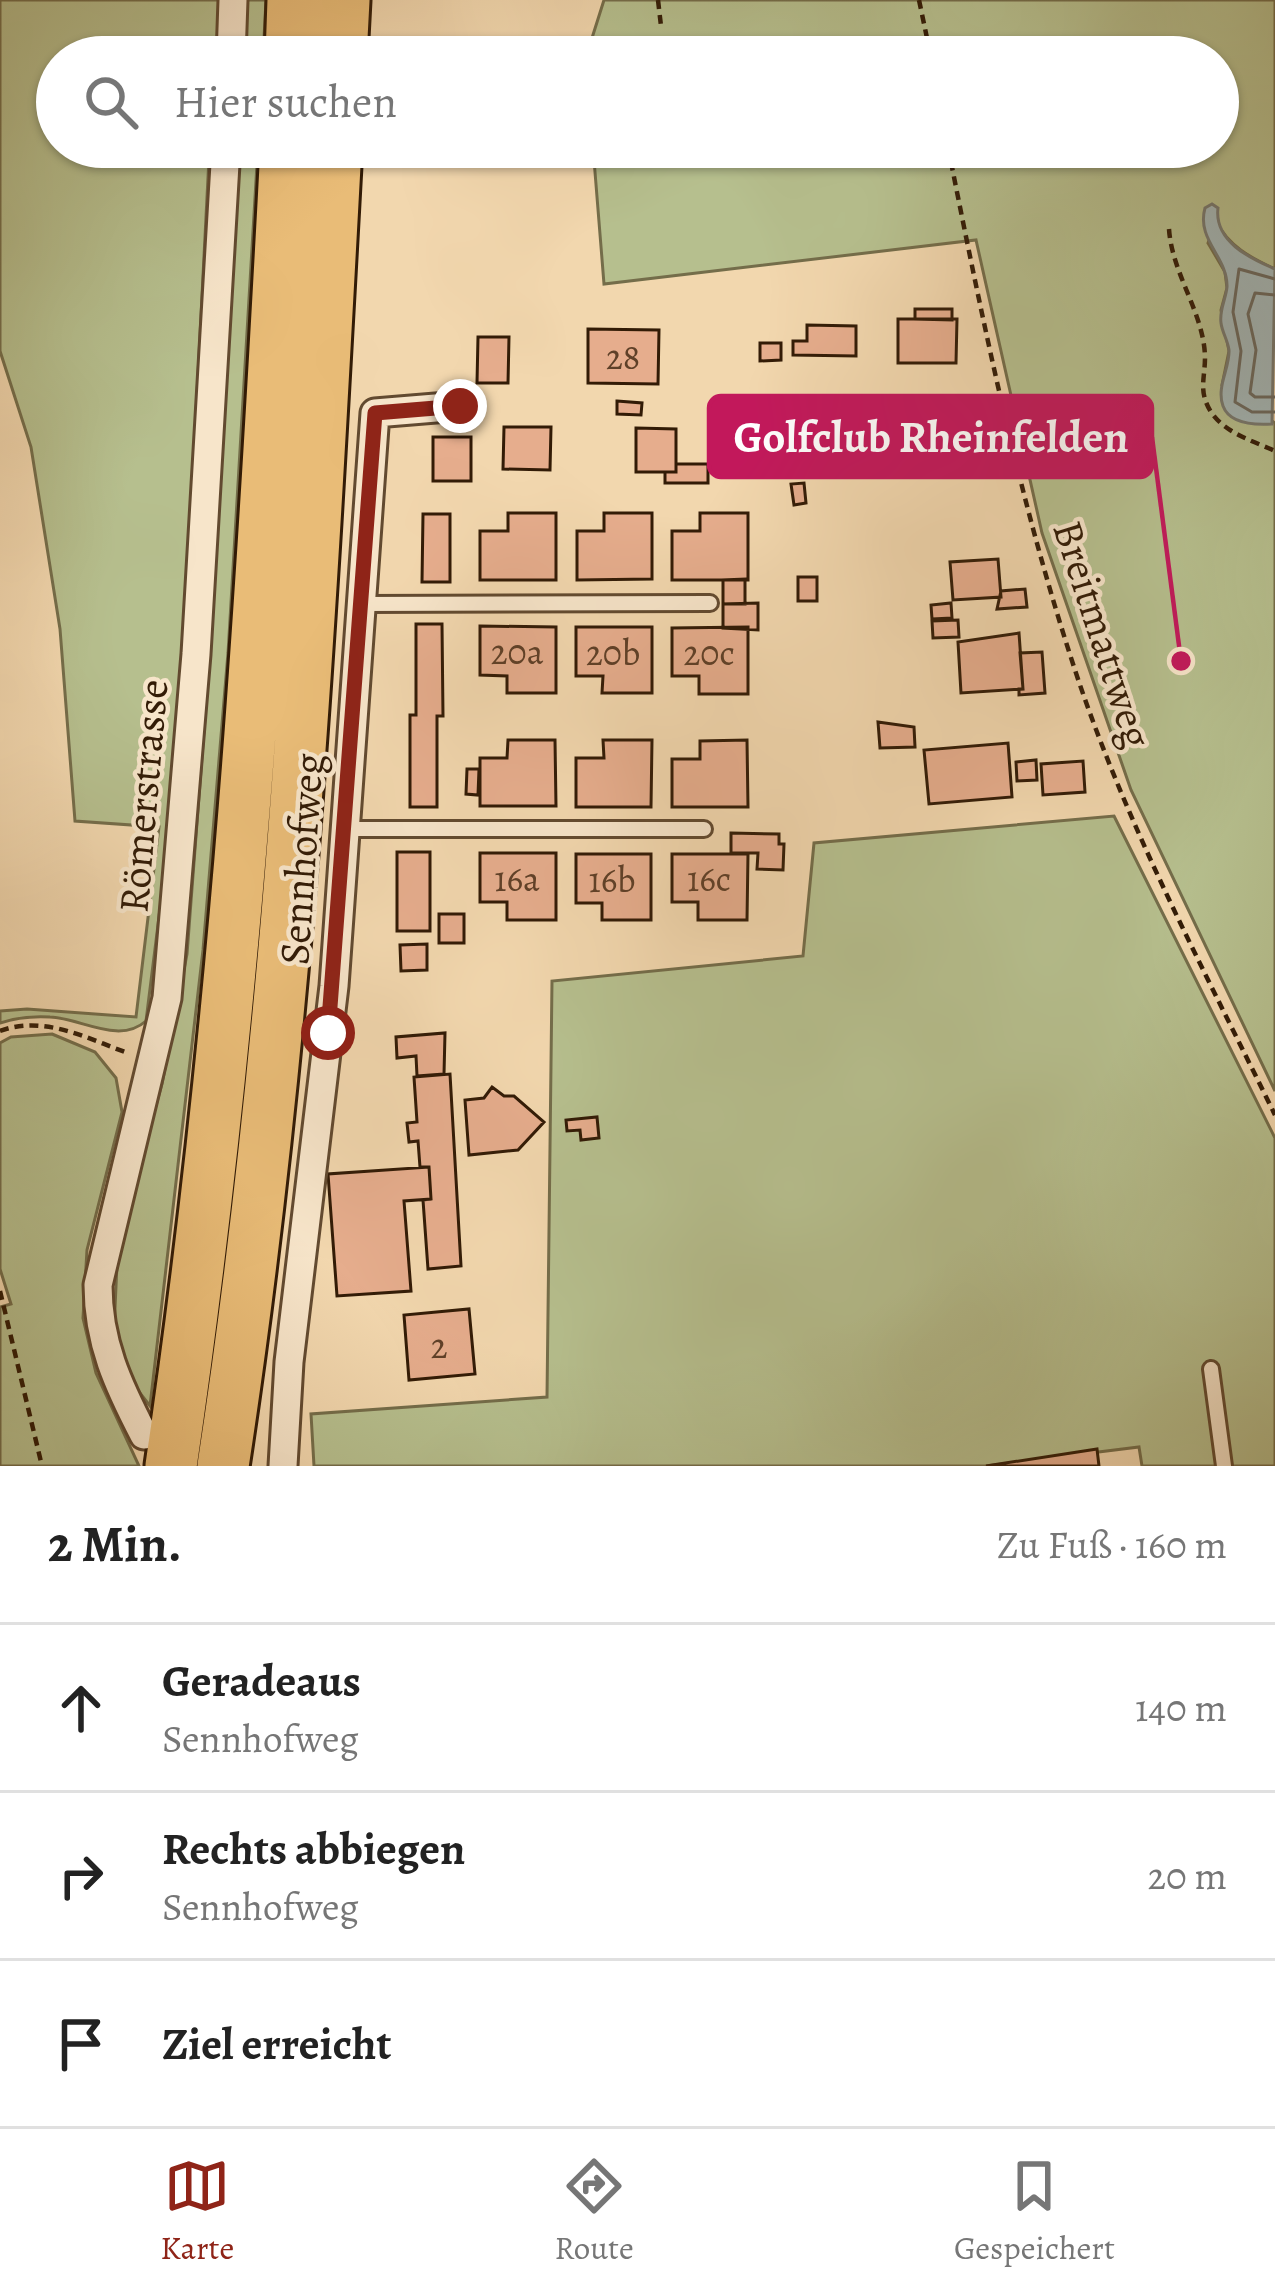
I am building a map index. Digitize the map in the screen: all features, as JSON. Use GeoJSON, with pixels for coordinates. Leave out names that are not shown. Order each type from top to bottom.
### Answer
{"type":"FeatureCollection","features":[{"type":"Feature","properties":{"kind":"highway"},"geometry":{"type":"LineString","coordinates":[[291,36],[293,0]]}},
{"type":"Feature","properties":{"kind":"highway"},"geometry":{"type":"LineString","coordinates":[[342,36],[344,0]]}},
{"type":"Feature","properties":{"kind":"highway"},"geometry":{"type":"LineString","coordinates":[[158,1451],[209,1192],[239,889],[285,168]]}},
{"type":"Feature","properties":{"kind":"highway"},"geometry":{"type":"LineString","coordinates":[[223,1466],[254,1243],[289,910],[335,168]]}},
{"type":"Feature","properties":{"kind":"street"},"geometry":{"type":"LineString","coordinates":[[232,36],[233,0]]}},
{"type":"Feature","properties":{"kind":"street","name":"Römerstrasse"},"geometry":{"type":"LineString","coordinates":[[158,1451],[108,1360],[98,1316],[98,1285],[167,998],[180,875],[225,168]]}},
{"type":"Feature","properties":{"kind":"street","name":"Sennhofweg"},"geometry":{"type":"LineString","coordinates":[[283,1466],[289,1362],[334,986],[375,413],[460,406]]}},
{"type":"Feature","properties":{"kind":"lane"},"geometry":{"type":"LineString","coordinates":[[363,604],[710,603]]}},
{"type":"Feature","properties":{"kind":"lane"},"geometry":{"type":"LineString","coordinates":[[345,829],[704,829]]}},
{"type":"Feature","properties":{"kind":"lane"},"geometry":{"type":"LineString","coordinates":[[1211,1369],[1224,1466]]}},
{"type":"Feature","properties":{"kind":"path"},"geometry":{"type":"LineString","coordinates":[[658,0],[661,26]]}},
{"type":"Feature","properties":{"kind":"path"},"geometry":{"type":"LineString","coordinates":[[919,0],[927,36]]}},
{"type":"Feature","properties":{"kind":"path","name":"Breitmattweg"},"geometry":{"type":"LineString","coordinates":[[954,168],[1030,522],[1081,686],[1131,816],[1275,1115]]}},
{"type":"Feature","properties":{"kind":"path"},"geometry":{"type":"LineString","coordinates":[[1169,232],[1198,323],[1205,358],[1200,383],[1205,400],[1214,417],[1234,433],[1275,451]]}},
{"type":"Feature","properties":{"kind":"path"},"geometry":{"type":"LineString","coordinates":[[0,1030],[52,1025],[153,1062]]}},
{"type":"Feature","properties":{"kind":"path"},"geometry":{"type":"LineString","coordinates":[[0,1291],[42,1466]]}},
{"type":"Feature","properties":{"kind":"green space"},"geometry":{"type":"Polygon","coordinates":[[[0,0],[219,0],[218,36],[36,36],[36,168],[208,168],[170,829],[146,1021],[124,1031],[50,1017],[0,1023],[0,1011],[27,1009],[136,1017],[159,827],[75,821],[60,629],[31,447],[0,351],[0,0]]]}},
{"type":"Feature","properties":{"kind":"green space"},"geometry":{"type":"Polygon","coordinates":[[[247,0],[266,0],[264,36],[246,36],[247,0]]]}},
{"type":"Feature","properties":{"kind":"green space"},"geometry":{"type":"Polygon","coordinates":[[[604,0],[1275,0],[1275,269],[1234,244],[1216,221],[1208,243],[1225,272],[1227,288],[1221,310],[1229,351],[1222,385],[1275,423],[1275,1091],[1131,790],[1042,533],[976,240],[604,284],[595,168],[1239,168],[1239,36],[593,36],[604,0]]]}},
{"type":"Feature","properties":{"kind":"green space"},"geometry":{"type":"Polygon","coordinates":[[[239,168],[257,168],[228,653],[203,950],[150,1406],[129,1379],[114,1330],[118,1242],[162,1084],[187,954],[239,168]]]}},
{"type":"Feature","properties":{"kind":"green space"},"geometry":{"type":"Polygon","coordinates":[[[1114,816],[1275,1138],[1275,1466],[1142,1466],[1139,1447],[986,1466],[314,1466],[311,1414],[547,1397],[552,981],[803,956],[814,843],[1114,816]]]}},
{"type":"Feature","properties":{"kind":"green space"},"geometry":{"type":"Polygon","coordinates":[[[52,1034],[95,1052],[116,1078],[122,1112],[87,1250],[83,1318],[96,1373],[139,1466],[0,1466],[0,1307],[11,1304],[0,1269],[0,1043],[11,1037],[52,1034]]]}},
{"type":"Feature","properties":{"kind":"water"},"geometry":{"type":"Polygon","coordinates":[[[1212,204],[1218,208],[1227,239],[1244,254],[1275,269],[1272,424],[1237,420],[1223,406],[1229,350],[1221,318],[1227,287],[1203,219],[1205,208],[1212,204]]]}},
{"type":"Feature","properties":{"kind":"building"},"geometry":{"type":"Polygon","coordinates":[[[915,309],[952,309],[952,320],[915,319],[915,309]]]}},
{"type":"Feature","properties":{"kind":"building"},"geometry":{"type":"Polygon","coordinates":[[[898,319],[957,319],[956,363],[898,363],[898,319]]]}},
{"type":"Feature","properties":{"kind":"building"},"geometry":{"type":"Polygon","coordinates":[[[807,325],[856,326],[856,356],[793,355],[793,341],[807,341],[807,325]]]}},
{"type":"Feature","properties":{"kind":"building"},"geometry":{"type":"Polygon","coordinates":[[[588,329],[659,330],[658,384],[588,383],[588,329]]]}},
{"type":"Feature","properties":{"kind":"building"},"geometry":{"type":"Polygon","coordinates":[[[478,337],[509,337],[508,383],[477,383],[478,337]]]}},
{"type":"Feature","properties":{"kind":"building"},"geometry":{"type":"Polygon","coordinates":[[[760,343],[781,343],[781,360],[760,361],[760,343]]]}},
{"type":"Feature","properties":{"kind":"building"},"geometry":{"type":"Polygon","coordinates":[[[617,401],[642,403],[641,415],[617,414],[617,401]]]}},
{"type":"Feature","properties":{"kind":"building"},"geometry":{"type":"Polygon","coordinates":[[[504,427],[551,427],[550,470],[503,469],[504,427]]]}},
{"type":"Feature","properties":{"kind":"building"},"geometry":{"type":"Polygon","coordinates":[[[636,428],[676,429],[676,472],[636,472],[636,428]]]}},
{"type":"Feature","properties":{"kind":"building"},"geometry":{"type":"Polygon","coordinates":[[[433,437],[471,437],[471,481],[433,481],[433,437]]]}},
{"type":"Feature","properties":{"kind":"building"},"geometry":{"type":"Polygon","coordinates":[[[676,464],[708,464],[708,483],[665,483],[665,472],[676,472],[676,464]]]}},
{"type":"Feature","properties":{"kind":"building"},"geometry":{"type":"Polygon","coordinates":[[[804,483],[806,503],[794,505],[791,484],[804,483]]]}},
{"type":"Feature","properties":{"kind":"building"},"geometry":{"type":"Polygon","coordinates":[[[508,513],[556,513],[556,580],[480,580],[480,531],[508,531],[508,513]]]}},
{"type":"Feature","properties":{"kind":"building"},"geometry":{"type":"Polygon","coordinates":[[[604,513],[652,513],[652,579],[577,580],[577,531],[604,531],[604,513]]]}},
{"type":"Feature","properties":{"kind":"building"},"geometry":{"type":"Polygon","coordinates":[[[700,513],[748,513],[748,580],[672,580],[672,531],[700,531],[700,513]]]}},
{"type":"Feature","properties":{"kind":"building"},"geometry":{"type":"Polygon","coordinates":[[[423,514],[450,514],[450,582],[422,582],[423,514]]]}},
{"type":"Feature","properties":{"kind":"building"},"geometry":{"type":"Polygon","coordinates":[[[998,559],[1001,597],[953,600],[950,562],[998,559]]]}},
{"type":"Feature","properties":{"kind":"building"},"geometry":{"type":"Polygon","coordinates":[[[798,577],[817,577],[817,601],[798,601],[798,577]]]}},
{"type":"Feature","properties":{"kind":"building"},"geometry":{"type":"Polygon","coordinates":[[[745,579],[745,604],[723,604],[723,580],[745,579]]]}},
{"type":"Feature","properties":{"kind":"building"},"geometry":{"type":"Polygon","coordinates":[[[1025,589],[1027,607],[997,609],[1001,591],[1025,589]]]}},
{"type":"Feature","properties":{"kind":"building"},"geometry":{"type":"Polygon","coordinates":[[[758,603],[758,630],[723,628],[723,604],[758,603]]]}},
{"type":"Feature","properties":{"kind":"building"},"geometry":{"type":"Polygon","coordinates":[[[951,603],[952,618],[932,619],[931,605],[951,603]]]}},
{"type":"Feature","properties":{"kind":"building"},"geometry":{"type":"Polygon","coordinates":[[[958,620],[959,637],[933,638],[932,621],[958,620]]]}},
{"type":"Feature","properties":{"kind":"building"},"geometry":{"type":"Polygon","coordinates":[[[416,624],[442,624],[437,807],[410,807],[416,624]]]}},
{"type":"Feature","properties":{"kind":"building"},"geometry":{"type":"Polygon","coordinates":[[[480,626],[556,627],[556,693],[507,693],[507,676],[480,675],[480,626]]]}},
{"type":"Feature","properties":{"kind":"building"},"geometry":{"type":"Polygon","coordinates":[[[576,627],[652,627],[652,693],[602,693],[603,676],[576,676],[576,627]]]}},
{"type":"Feature","properties":{"kind":"building"},"geometry":{"type":"Polygon","coordinates":[[[748,627],[748,694],[699,694],[699,676],[672,676],[672,628],[748,627]]]}},
{"type":"Feature","properties":{"kind":"building"},"geometry":{"type":"Polygon","coordinates":[[[1019,633],[1023,689],[961,693],[958,642],[1019,633]]]}},
{"type":"Feature","properties":{"kind":"building"},"geometry":{"type":"Polygon","coordinates":[[[1042,652],[1045,693],[1019,695],[1023,689],[1020,653],[1042,652]]]}},
{"type":"Feature","properties":{"kind":"building"},"geometry":{"type":"Polygon","coordinates":[[[878,722],[914,727],[915,747],[880,748],[878,722]]]}},
{"type":"Feature","properties":{"kind":"building"},"geometry":{"type":"Polygon","coordinates":[[[508,740],[555,740],[556,806],[480,806],[480,758],[507,758],[508,740]]]}},
{"type":"Feature","properties":{"kind":"building"},"geometry":{"type":"Polygon","coordinates":[[[603,740],[652,740],[651,807],[576,807],[576,758],[604,758],[603,740]]]}},
{"type":"Feature","properties":{"kind":"building"},"geometry":{"type":"Polygon","coordinates":[[[747,740],[748,807],[672,807],[672,759],[700,759],[700,741],[747,740]]]}},
{"type":"Feature","properties":{"kind":"building"},"geometry":{"type":"Polygon","coordinates":[[[1008,743],[1012,797],[929,804],[924,750],[1008,743]]]}},
{"type":"Feature","properties":{"kind":"building"},"geometry":{"type":"Polygon","coordinates":[[[1036,760],[1037,780],[1017,781],[1016,762],[1036,760]]]}},
{"type":"Feature","properties":{"kind":"building"},"geometry":{"type":"Polygon","coordinates":[[[1083,761],[1085,792],[1043,795],[1041,764],[1083,761]]]}},
{"type":"Feature","properties":{"kind":"building"},"geometry":{"type":"Polygon","coordinates":[[[467,769],[479,769],[478,795],[466,794],[467,769]]]}},
{"type":"Feature","properties":{"kind":"building"},"geometry":{"type":"Polygon","coordinates":[[[731,833],[779,834],[779,844],[784,844],[783,870],[757,869],[758,853],[731,853],[731,833]]]}},
{"type":"Feature","properties":{"kind":"building"},"geometry":{"type":"Polygon","coordinates":[[[397,852],[430,852],[430,931],[397,931],[397,852]]]}},
{"type":"Feature","properties":{"kind":"building"},"geometry":{"type":"Polygon","coordinates":[[[480,853],[556,853],[556,920],[507,920],[507,902],[480,902],[480,853]]]}},
{"type":"Feature","properties":{"kind":"building"},"geometry":{"type":"Polygon","coordinates":[[[576,854],[651,854],[651,920],[602,920],[602,903],[576,903],[576,854]]]}},
{"type":"Feature","properties":{"kind":"building"},"geometry":{"type":"Polygon","coordinates":[[[672,854],[748,854],[747,920],[698,920],[698,902],[672,902],[672,854]]]}},
{"type":"Feature","properties":{"kind":"building"},"geometry":{"type":"Polygon","coordinates":[[[439,914],[464,914],[464,943],[439,943],[439,914]]]}},
{"type":"Feature","properties":{"kind":"building"},"geometry":{"type":"Polygon","coordinates":[[[427,944],[427,970],[401,971],[400,945],[427,944]]]}},
{"type":"Feature","properties":{"kind":"building"},"geometry":{"type":"Polygon","coordinates":[[[445,1033],[444,1074],[417,1076],[416,1056],[397,1058],[396,1037],[445,1033]]]}},
{"type":"Feature","properties":{"kind":"building"},"geometry":{"type":"Polygon","coordinates":[[[450,1074],[461,1266],[428,1269],[423,1200],[431,1199],[429,1167],[420,1167],[418,1141],[409,1142],[407,1123],[417,1122],[414,1077],[450,1074]]]}},
{"type":"Feature","properties":{"kind":"building"},"geometry":{"type":"Polygon","coordinates":[[[492,1087],[504,1096],[514,1096],[544,1122],[518,1150],[469,1155],[465,1100],[484,1098],[492,1087]]]}},
{"type":"Feature","properties":{"kind":"building"},"geometry":{"type":"Polygon","coordinates":[[[597,1117],[599,1138],[581,1140],[580,1130],[567,1131],[566,1120],[597,1117]]]}},
{"type":"Feature","properties":{"kind":"building"},"geometry":{"type":"Polygon","coordinates":[[[429,1167],[431,1199],[404,1201],[411,1291],[337,1296],[328,1174],[429,1167]]]}},
{"type":"Feature","properties":{"kind":"building"},"geometry":{"type":"Polygon","coordinates":[[[469,1309],[475,1374],[409,1380],[404,1315],[469,1309]]]}},
{"type":"Feature","properties":{"kind":"building"},"geometry":{"type":"Polygon","coordinates":[[[1097,1449],[1099,1466],[986,1466],[1097,1449]]]}},
{"type":"Feature","properties":{"kind":"place","name":"Golfclub Rheinfelden"},"geometry":{"type":"Point","coordinates":[1181,661]}},
{"type":"Feature","properties":{"kind":"route"},"geometry":{"type":"LineString","coordinates":[[328,1033],[375,413],[460,406]]}}]}
